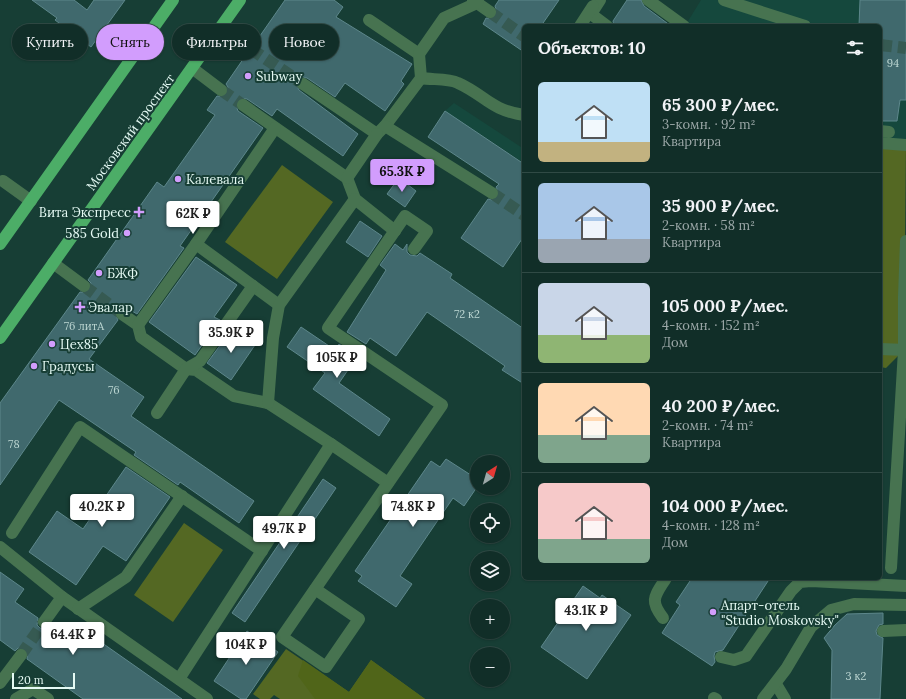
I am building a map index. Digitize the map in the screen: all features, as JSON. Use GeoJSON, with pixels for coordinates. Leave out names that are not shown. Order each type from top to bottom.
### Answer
{"type":"FeatureCollection","features":[{"type":"Feature","properties":{"kind":"main road"},"geometry":{"type":"LineString","coordinates":[[0,244],[173,0]]}},
{"type":"Feature","properties":{"kind":"main road","name":"Московский проспект"},"geometry":{"type":"LineString","coordinates":[[224,24],[240,0]]}},
{"type":"Feature","properties":{"kind":"main road","name":"Московский проспект"},"geometry":{"type":"LineString","coordinates":[[0,338],[198,60]]}},
{"type":"Feature","properties":{"kind":"lane"},"geometry":{"type":"LineString","coordinates":[[581,24],[597,0]]}},
{"type":"Feature","properties":{"kind":"lane"},"geometry":{"type":"LineString","coordinates":[[600,0],[590,14],[605,24]]}},
{"type":"Feature","properties":{"kind":"lane"},"geometry":{"type":"LineString","coordinates":[[648,0],[681,24]]}},
{"type":"Feature","properties":{"kind":"lane"},"geometry":{"type":"LineString","coordinates":[[724,0],[799,24]]}},
{"type":"Feature","properties":{"kind":"lane"},"geometry":{"type":"LineString","coordinates":[[347,178],[381,130],[421,78],[419,54],[444,18],[476,1],[490,12]]}},
{"type":"Feature","properties":{"kind":"lane"},"geometry":{"type":"LineString","coordinates":[[369,20],[419,54]]}},
{"type":"Feature","properties":{"kind":"lane"},"geometry":{"type":"LineString","coordinates":[[192,68],[222,90]]}},
{"type":"Feature","properties":{"kind":"lane"},"geometry":{"type":"LineString","coordinates":[[421,78],[457,82],[496,108],[522,115]]}},
{"type":"Feature","properties":{"kind":"lane"},"geometry":{"type":"LineString","coordinates":[[303,84],[492,193]]}},
{"type":"Feature","properties":{"kind":"lane"},"geometry":{"type":"LineString","coordinates":[[243,105],[347,178],[355,199],[395,231]]}},
{"type":"Feature","properties":{"kind":"lane"},"geometry":{"type":"LineString","coordinates":[[138,325],[196,244],[275,128]]}},
{"type":"Feature","properties":{"kind":"lane"},"geometry":{"type":"LineString","coordinates":[[882,143],[906,145]]}},
{"type":"Feature","properties":{"kind":"lane"},"geometry":{"type":"LineString","coordinates":[[3,181],[31,201]]}},
{"type":"Feature","properties":{"kind":"lane"},"geometry":{"type":"LineString","coordinates":[[268,403],[273,338],[279,305],[355,199]]}},
{"type":"Feature","properties":{"kind":"lane"},"geometry":{"type":"LineString","coordinates":[[316,589],[359,618],[326,667],[282,637],[442,405],[328,328],[405,216],[427,231],[414,249]]}},
{"type":"Feature","properties":{"kind":"lane"},"geometry":{"type":"LineString","coordinates":[[891,568],[905,350],[904,297],[906,242]]}},
{"type":"Feature","properties":{"kind":"lane"},"geometry":{"type":"LineString","coordinates":[[196,244],[279,305]]}},
{"type":"Feature","properties":{"kind":"lane"},"geometry":{"type":"LineString","coordinates":[[53,263],[84,286]]}},
{"type":"Feature","properties":{"kind":"lane"},"geometry":{"type":"LineString","coordinates":[[157,413],[186,369],[200,361],[252,286]]}},
{"type":"Feature","properties":{"kind":"lane"},"geometry":{"type":"LineString","coordinates":[[122,314],[138,325],[141,337],[186,369],[196,370],[234,396],[268,403],[388,483]]}},
{"type":"Feature","properties":{"kind":"lane"},"geometry":{"type":"LineString","coordinates":[[882,349],[905,350]]}},
{"type":"Feature","properties":{"kind":"lane"},"geometry":{"type":"LineString","coordinates":[[12,533],[80,427],[262,551]]}},
{"type":"Feature","properties":{"kind":"lane"},"geometry":{"type":"LineString","coordinates":[[179,679],[331,444]]}},
{"type":"Feature","properties":{"kind":"lane"},"geometry":{"type":"LineString","coordinates":[[78,609],[126,577],[182,496]]}},
{"type":"Feature","properties":{"kind":"lane"},"geometry":{"type":"LineString","coordinates":[[0,547],[78,609],[207,699]]}},
{"type":"Feature","properties":{"kind":"lane"},"geometry":{"type":"LineString","coordinates":[[663,618],[655,608],[654,597],[665,580]]}},
{"type":"Feature","properties":{"kind":"lane"},"geometry":{"type":"LineString","coordinates":[[721,657],[734,660],[746,656],[791,590],[800,582],[812,580],[906,586]]}},
{"type":"Feature","properties":{"kind":"lane"},"geometry":{"type":"LineString","coordinates":[[44,622],[62,597]]}},
{"type":"Feature","properties":{"kind":"lane"},"geometry":{"type":"LineString","coordinates":[[763,699],[776,684],[811,627],[831,610],[854,604],[906,605]]}},
{"type":"Feature","properties":{"kind":"lane"},"geometry":{"type":"LineString","coordinates":[[883,631],[906,630]]}},
{"type":"Feature","properties":{"kind":"lane"},"geometry":{"type":"LineString","coordinates":[[0,683],[21,655]]}},
{"type":"Feature","properties":{"kind":"lane"},"geometry":{"type":"LineString","coordinates":[[776,684],[785,699]]}},
{"type":"Feature","properties":{"kind":"lane"},"geometry":{"type":"LineString","coordinates":[[16,699],[33,688],[48,699]]}},
{"type":"Feature","properties":{"kind":"shaded area"},"geometry":{"type":"Polygon","coordinates":[[[701,0],[906,0],[906,145],[882,143],[882,24],[686,24],[701,0]]]}},
{"type":"Feature","properties":{"kind":"shaded area"},"geometry":{"type":"Polygon","coordinates":[[[454,103],[522,148],[522,162],[445,111],[454,103]]]}},
{"type":"Feature","properties":{"kind":"green space"},"geometry":{"type":"Polygon","coordinates":[[[882,143],[906,145],[904,350],[886,368],[882,367],[882,143]]]}},
{"type":"Feature","properties":{"kind":"green space"},"geometry":{"type":"Polygon","coordinates":[[[282,165],[333,202],[277,279],[225,242],[282,165]]]}},
{"type":"Feature","properties":{"kind":"green space"},"geometry":{"type":"Polygon","coordinates":[[[184,523],[223,550],[173,622],[134,595],[184,523]]]}},
{"type":"Feature","properties":{"kind":"green space"},"geometry":{"type":"Polygon","coordinates":[[[286,649],[349,692],[371,660],[425,699],[280,699],[274,695],[270,699],[260,699],[253,694],[286,649]]]}},
{"type":"Feature","properties":{"kind":"green space"},"geometry":{"type":"Polygon","coordinates":[[[303,660],[349,692],[371,660],[425,699],[315,699],[298,676],[303,660]]]}},
{"type":"Feature","properties":{"kind":"building"},"geometry":{"type":"Polygon","coordinates":[[[32,0],[74,0],[87,10],[94,0],[125,0],[108,24],[96,24],[96,40],[91,47],[88,45],[88,24],[60,24],[55,20],[57,18],[32,0]]]}},
{"type":"Feature","properties":{"kind":"building"},"geometry":{"type":"Polygon","coordinates":[[[285,0],[334,0],[343,7],[336,17],[412,64],[401,81],[404,84],[385,111],[345,83],[335,97],[307,78],[300,77],[297,80],[296,84],[299,90],[358,134],[343,156],[277,109],[272,116],[247,99],[240,98],[237,100],[236,105],[238,111],[263,128],[180,246],[184,248],[137,314],[127,308],[122,307],[116,309],[115,314],[118,320],[89,359],[144,397],[131,416],[254,501],[239,523],[180,482],[178,485],[134,455],[136,452],[59,400],[0,485],[0,403],[80,292],[87,293],[90,290],[91,283],[88,280],[157,182],[164,187],[215,115],[207,110],[217,96],[224,97],[227,94],[228,87],[226,84],[243,60],[261,60],[261,34],[285,0]]]}},
{"type":"Feature","properties":{"kind":"building"},"geometry":{"type":"Polygon","coordinates":[[[499,0],[559,0],[542,24],[522,24],[522,51],[483,24],[486,18],[493,19],[496,16],[497,12],[495,6],[499,0]]]}},
{"type":"Feature","properties":{"kind":"building"},"geometry":{"type":"Polygon","coordinates":[[[627,0],[641,0],[644,6],[668,24],[614,24],[613,21],[627,0]]]}},
{"type":"Feature","properties":{"kind":"building"},"geometry":{"type":"Polygon","coordinates":[[[860,0],[906,0],[906,100],[900,100],[897,121],[882,121],[882,24],[859,24],[860,0]]]}},
{"type":"Feature","properties":{"kind":"building"},"geometry":{"type":"Polygon","coordinates":[[[445,111],[522,163],[522,239],[503,267],[461,238],[488,199],[492,200],[498,197],[499,193],[496,187],[499,184],[428,137],[445,111]]]}},
{"type":"Feature","properties":{"kind":"building"},"geometry":{"type":"Polygon","coordinates":[[[399,178],[416,191],[405,207],[387,194],[399,178]]]}},
{"type":"Feature","properties":{"kind":"building"},"geometry":{"type":"Polygon","coordinates":[[[360,221],[382,236],[368,257],[346,242],[360,221]]]}},
{"type":"Feature","properties":{"kind":"building"},"geometry":{"type":"Polygon","coordinates":[[[395,244],[403,250],[407,244],[407,252],[410,255],[417,256],[420,253],[452,274],[450,278],[522,328],[522,383],[502,370],[505,366],[427,312],[396,356],[370,338],[366,344],[347,332],[386,270],[380,265],[395,244]]]}},
{"type":"Feature","properties":{"kind":"building"},"geometry":{"type":"Polygon","coordinates":[[[196,257],[237,285],[214,317],[220,320],[195,355],[149,322],[196,257]]]}},
{"type":"Feature","properties":{"kind":"building"},"geometry":{"type":"Polygon","coordinates":[[[301,327],[335,350],[339,344],[357,357],[339,383],[390,419],[379,436],[313,389],[325,373],[287,347],[301,327]]]}},
{"type":"Feature","properties":{"kind":"building"},"geometry":{"type":"Polygon","coordinates":[[[232,329],[255,345],[231,380],[207,363],[232,329]]]}},
{"type":"Feature","properties":{"kind":"building"},"geometry":{"type":"Polygon","coordinates":[[[446,459],[470,474],[470,495],[472,495],[464,506],[453,498],[400,576],[412,584],[396,607],[358,581],[362,576],[355,571],[431,461],[440,467],[446,459]]]}},
{"type":"Feature","properties":{"kind":"building"},"geometry":{"type":"Polygon","coordinates":[[[126,467],[170,497],[126,561],[103,546],[76,585],[29,552],[57,511],[83,529],[126,467]]]}},
{"type":"Feature","properties":{"kind":"building"},"geometry":{"type":"Polygon","coordinates":[[[323,479],[336,488],[245,622],[232,613],[323,479]]]}},
{"type":"Feature","properties":{"kind":"building"},"geometry":{"type":"Polygon","coordinates":[[[0,572],[24,589],[15,602],[38,618],[37,625],[40,628],[47,629],[50,626],[69,639],[78,626],[182,699],[83,699],[27,659],[28,652],[25,649],[18,648],[15,651],[0,640],[0,572]]]}},
{"type":"Feature","properties":{"kind":"building"},"geometry":{"type":"Polygon","coordinates":[[[691,580],[769,580],[723,650],[715,652],[715,662],[712,666],[662,633],[680,605],[676,602],[691,580]]]}},
{"type":"Feature","properties":{"kind":"building"},"geometry":{"type":"Polygon","coordinates":[[[583,586],[600,598],[602,595],[631,615],[587,679],[541,647],[583,586]]]}},
{"type":"Feature","properties":{"kind":"building"},"geometry":{"type":"Polygon","coordinates":[[[883,613],[883,624],[879,625],[876,631],[877,635],[883,638],[880,699],[831,699],[832,650],[824,638],[847,614],[883,613]]]}},
{"type":"Feature","properties":{"kind":"building"},"geometry":{"type":"Polygon","coordinates":[[[247,631],[278,652],[246,699],[241,699],[214,681],[247,631]]]}},
{"type":"Feature","properties":{"kind":"tunnel"},"geometry":{"type":"LineString","coordinates":[[490,12],[522,35]]}},
{"type":"Feature","properties":{"kind":"tunnel"},"geometry":{"type":"LineString","coordinates":[[882,45],[906,48]]}},
{"type":"Feature","properties":{"kind":"tunnel"},"geometry":{"type":"LineString","coordinates":[[261,56],[303,84]]}},
{"type":"Feature","properties":{"kind":"tunnel"},"geometry":{"type":"LineString","coordinates":[[221,90],[243,105]]}},
{"type":"Feature","properties":{"kind":"tunnel"},"geometry":{"type":"LineString","coordinates":[[492,193],[522,214]]}},
{"type":"Feature","properties":{"kind":"tunnel"},"geometry":{"type":"LineString","coordinates":[[84,286],[122,314]]}},
{"type":"Feature","properties":{"kind":"tunnel"},"geometry":{"type":"LineString","coordinates":[[21,655],[44,622]]}},
{"type":"Feature","properties":{"kind":"place","name":"Subway"},"geometry":{"type":"Point","coordinates":[248,76]}},
{"type":"Feature","properties":{"kind":"place","name":"Калевала"},"geometry":{"type":"Point","coordinates":[178,179]}},
{"type":"Feature","properties":{"kind":"place","name":"Вита Экспресс"},"geometry":{"type":"Point","coordinates":[139,212]}},
{"type":"Feature","properties":{"kind":"place","name":"585 Gold"},"geometry":{"type":"Point","coordinates":[127,233]}},
{"type":"Feature","properties":{"kind":"place","name":"БЖФ"},"geometry":{"type":"Point","coordinates":[99,273]}},
{"type":"Feature","properties":{"kind":"place","name":"Эвалар"},"geometry":{"type":"Point","coordinates":[80,307]}},
{"type":"Feature","properties":{"kind":"place","name":"Цех85"},"geometry":{"type":"Point","coordinates":[52,344]}},
{"type":"Feature","properties":{"kind":"place","name":"Градусы"},"geometry":{"type":"Point","coordinates":[34,366]}},
{"type":"Feature","properties":{"kind":"place","name":"Апарт-отель \"Studio Moskovsky\""},"geometry":{"type":"Point","coordinates":[713,612]}}]}
